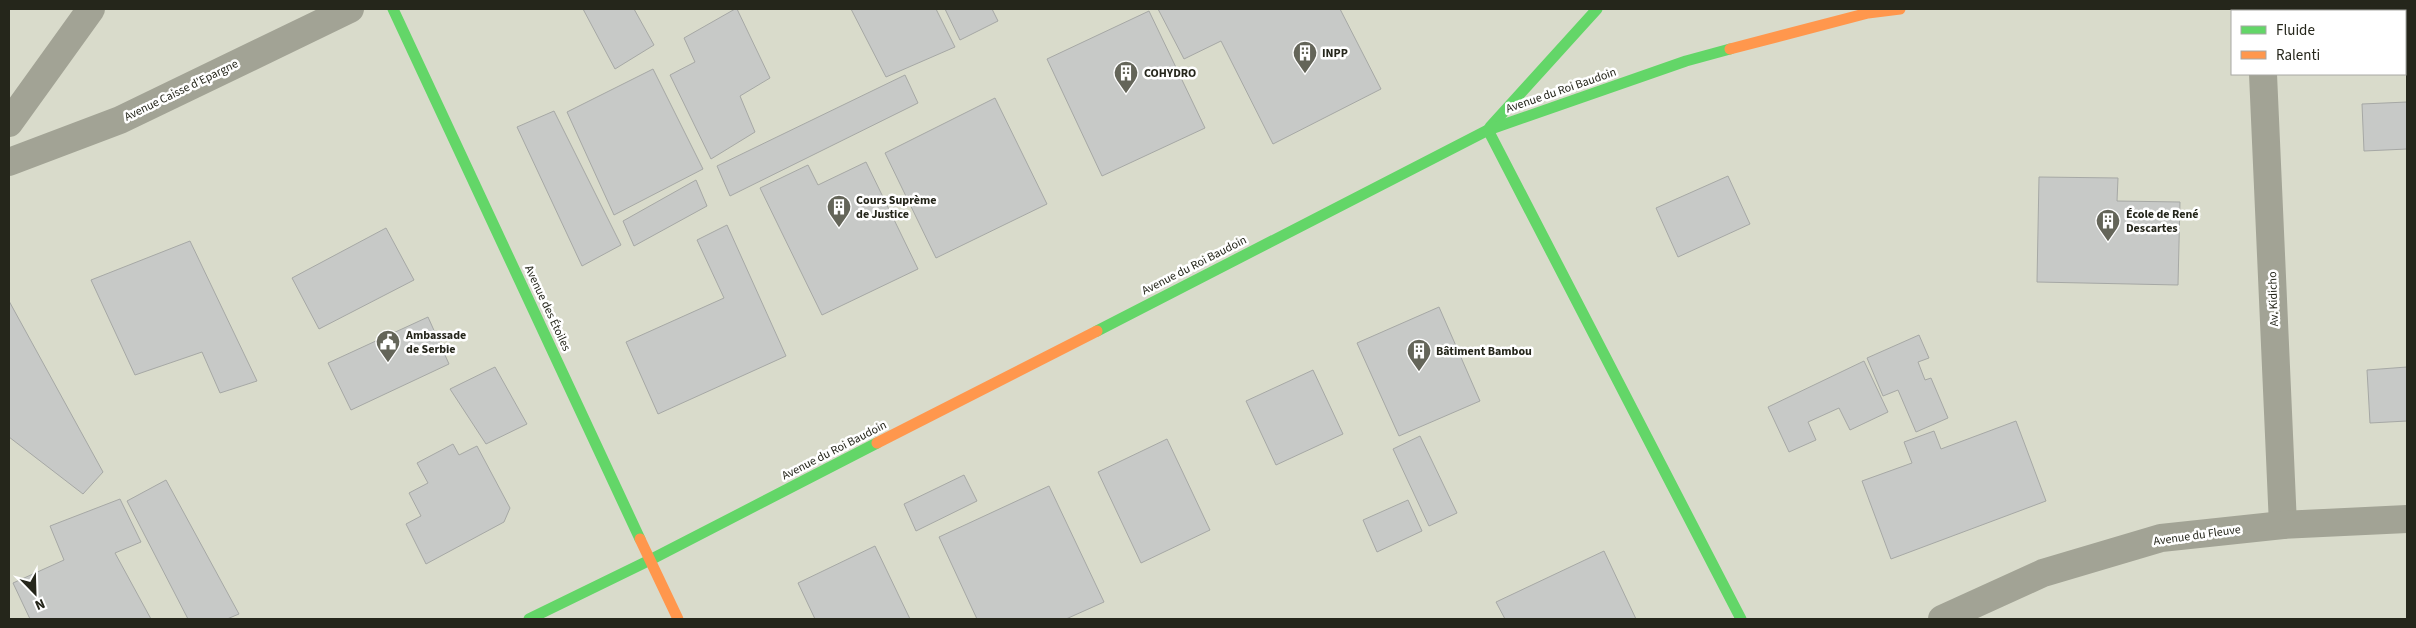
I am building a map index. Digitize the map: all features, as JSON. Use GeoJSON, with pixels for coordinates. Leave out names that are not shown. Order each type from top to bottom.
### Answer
{"type":"FeatureCollection","features":[{"type":"Feature","properties":{"kind":"street"},"geometry":{"type":"LineString","coordinates":[[9,123],[91,9]]}},
{"type":"Feature","properties":{"kind":"street","name":"Avenue Caisse d'Epargne"},"geometry":{"type":"LineString","coordinates":[[9,162],[120,120],[350,9]]}},
{"type":"Feature","properties":{"kind":"street","name":"Avenue des Étoiles"},"geometry":{"type":"LineString","coordinates":[[393,9],[678,619]]}},
{"type":"Feature","properties":{"kind":"street"},"geometry":{"type":"LineString","coordinates":[[1597,9],[1488,130],[1741,619]]}},
{"type":"Feature","properties":{"kind":"street","name":"Avenue du Roi Baudoin"},"geometry":{"type":"LineString","coordinates":[[529,619],[650,560],[1488,130],[1686,60],[1868,13],[1900,9]]}},
{"type":"Feature","properties":{"kind":"street","name":"Av. Kidicho"},"geometry":{"type":"LineString","coordinates":[[2263,75],[2282,525]]}},
{"type":"Feature","properties":{"kind":"street","name":"Avenue du Fleuve"},"geometry":{"type":"LineString","coordinates":[[1942,619],[2043,573],[2161,538],[2282,525],[2407,518]]}},
{"type":"Feature","properties":{"kind":"building"},"geometry":{"type":"Polygon","coordinates":[[[583,9],[634,9],[654,45],[615,69],[583,9]]]}},
{"type":"Feature","properties":{"kind":"building"},"geometry":{"type":"Polygon","coordinates":[[[737,9],[770,78],[740,96],[755,132],[711,159],[670,75],[695,62],[684,38],[737,9]]]}},
{"type":"Feature","properties":{"kind":"building"},"geometry":{"type":"Polygon","coordinates":[[[851,9],[936,9],[955,47],[886,77],[851,9]]]}},
{"type":"Feature","properties":{"kind":"building"},"geometry":{"type":"Polygon","coordinates":[[[945,9],[992,9],[998,21],[960,40],[945,9]]]}},
{"type":"Feature","properties":{"kind":"building","name":"INPP"},"geometry":{"type":"Polygon","coordinates":[[[1158,9],[1340,9],[1381,89],[1273,144],[1221,41],[1184,59],[1158,9]]]}},
{"type":"Feature","properties":{"kind":"building","name":"COHYDRO"},"geometry":{"type":"Polygon","coordinates":[[[1149,11],[1205,128],[1102,176],[1047,59],[1149,11]]]}},
{"type":"Feature","properties":{"kind":"building"},"geometry":{"type":"Polygon","coordinates":[[[653,69],[703,169],[614,215],[567,112],[653,69]]]}},
{"type":"Feature","properties":{"kind":"building"},"geometry":{"type":"Polygon","coordinates":[[[905,75],[918,103],[730,196],[717,166],[905,75]]]}},
{"type":"Feature","properties":{"kind":"building"},"geometry":{"type":"Polygon","coordinates":[[[995,98],[1047,204],[936,258],[885,153],[995,98]]]}},
{"type":"Feature","properties":{"kind":"building"},"geometry":{"type":"Polygon","coordinates":[[[2407,102],[2407,149],[2364,151],[2362,104],[2407,102]]]}},
{"type":"Feature","properties":{"kind":"building"},"geometry":{"type":"Polygon","coordinates":[[[554,111],[621,245],[582,266],[517,127],[554,111]]]}},
{"type":"Feature","properties":{"kind":"building","name":"Cours Suprème de Justice"},"geometry":{"type":"Polygon","coordinates":[[[866,162],[918,269],[822,315],[760,188],[808,165],[818,185],[866,162]]]}},
{"type":"Feature","properties":{"kind":"building"},"geometry":{"type":"Polygon","coordinates":[[[1728,176],[1750,224],[1678,257],[1656,208],[1728,176]]]}},
{"type":"Feature","properties":{"kind":"building","name":"École de René Descartes"},"geometry":{"type":"Polygon","coordinates":[[[2039,177],[2118,178],[2117,201],[2180,202],[2178,285],[2037,282],[2039,177]]]}},
{"type":"Feature","properties":{"kind":"building"},"geometry":{"type":"Polygon","coordinates":[[[696,180],[707,206],[634,246],[623,221],[696,180]]]}},
{"type":"Feature","properties":{"kind":"building"},"geometry":{"type":"Polygon","coordinates":[[[727,225],[786,356],[658,414],[626,342],[724,298],[697,240],[727,225]]]}},
{"type":"Feature","properties":{"kind":"building"},"geometry":{"type":"Polygon","coordinates":[[[386,228],[414,280],[319,329],[292,278],[386,228]]]}},
{"type":"Feature","properties":{"kind":"building"},"geometry":{"type":"Polygon","coordinates":[[[190,241],[257,381],[220,393],[202,352],[135,375],[91,280],[190,241]]]}},
{"type":"Feature","properties":{"kind":"building"},"geometry":{"type":"Polygon","coordinates":[[[9,301],[103,472],[83,494],[9,437],[9,301]]]}},
{"type":"Feature","properties":{"kind":"building","name":"Bâtiment Bambou"},"geometry":{"type":"Polygon","coordinates":[[[1439,307],[1480,401],[1399,436],[1357,343],[1439,307]]]}},
{"type":"Feature","properties":{"kind":"building","name":"Ambassade de Serbie"},"geometry":{"type":"Polygon","coordinates":[[[428,317],[449,364],[351,410],[328,363],[428,317]]]}},
{"type":"Feature","properties":{"kind":"building"},"geometry":{"type":"Polygon","coordinates":[[[1919,335],[1929,358],[1918,362],[1925,380],[1931,378],[1948,418],[1916,432],[1898,390],[1883,396],[1867,358],[1919,335]]]}},
{"type":"Feature","properties":{"kind":"building"},"geometry":{"type":"Polygon","coordinates":[[[1864,361],[1888,412],[1850,430],[1839,408],[1808,422],[1816,440],[1789,452],[1768,407],[1864,361]]]}},
{"type":"Feature","properties":{"kind":"building"},"geometry":{"type":"Polygon","coordinates":[[[495,367],[527,424],[486,444],[450,389],[495,367]]]}},
{"type":"Feature","properties":{"kind":"building"},"geometry":{"type":"Polygon","coordinates":[[[2407,367],[2407,421],[2370,423],[2367,370],[2407,367]]]}},
{"type":"Feature","properties":{"kind":"building"},"geometry":{"type":"Polygon","coordinates":[[[1313,370],[1343,434],[1276,465],[1246,401],[1313,370]]]}},
{"type":"Feature","properties":{"kind":"building"},"geometry":{"type":"Polygon","coordinates":[[[2016,421],[2046,501],[1891,559],[1862,481],[1912,463],[1904,442],[1934,431],[1941,449],[2016,421]]]}},
{"type":"Feature","properties":{"kind":"building"},"geometry":{"type":"Polygon","coordinates":[[[1420,436],[1457,513],[1429,526],[1393,449],[1420,436]]]}},
{"type":"Feature","properties":{"kind":"building"},"geometry":{"type":"Polygon","coordinates":[[[1167,439],[1210,530],[1141,563],[1098,472],[1167,439]]]}},
{"type":"Feature","properties":{"kind":"building"},"geometry":{"type":"Polygon","coordinates":[[[453,444],[459,455],[477,446],[510,508],[504,522],[426,564],[406,524],[421,516],[409,493],[428,483],[417,463],[453,444]]]}},
{"type":"Feature","properties":{"kind":"building"},"geometry":{"type":"Polygon","coordinates":[[[964,475],[977,501],[916,531],[904,504],[964,475]]]}},
{"type":"Feature","properties":{"kind":"building"},"geometry":{"type":"Polygon","coordinates":[[[166,480],[239,614],[227,619],[188,619],[127,501],[166,480]]]}},
{"type":"Feature","properties":{"kind":"building"},"geometry":{"type":"Polygon","coordinates":[[[1049,486],[1104,602],[1066,619],[977,619],[939,537],[1049,486]]]}},
{"type":"Feature","properties":{"kind":"building"},"geometry":{"type":"Polygon","coordinates":[[[120,499],[141,542],[115,553],[151,619],[30,619],[13,583],[64,560],[50,526],[120,499]]]}},
{"type":"Feature","properties":{"kind":"building"},"geometry":{"type":"Polygon","coordinates":[[[1408,500],[1422,531],[1377,552],[1363,520],[1408,500]]]}},
{"type":"Feature","properties":{"kind":"building"},"geometry":{"type":"Polygon","coordinates":[[[875,546],[910,619],[815,619],[798,583],[875,546]]]}},
{"type":"Feature","properties":{"kind":"building"},"geometry":{"type":"Polygon","coordinates":[[[1604,551],[1636,619],[1505,619],[1496,602],[1604,551]]]}},
{"type":"Feature","properties":{"kind":"traffic: fast"},"geometry":{"type":"LineString","coordinates":[[393,9],[640,539]]}},
{"type":"Feature","properties":{"kind":"traffic: fast"},"geometry":{"type":"LineString","coordinates":[[1490,127],[1597,9]]}},
{"type":"Feature","properties":{"kind":"traffic: fast"},"geometry":{"type":"LineString","coordinates":[[1097,331],[1488,130],[1686,61],[1730,49]]}},
{"type":"Feature","properties":{"kind":"traffic: fast"},"geometry":{"type":"LineString","coordinates":[[1488,130],[1741,619]]}},
{"type":"Feature","properties":{"kind":"traffic: fast"},"geometry":{"type":"LineString","coordinates":[[529,619],[650,560],[877,443]]}},
{"type":"Feature","properties":{"kind":"traffic: slow"},"geometry":{"type":"LineString","coordinates":[[1730,49],[1868,13],[1900,9]]}},
{"type":"Feature","properties":{"kind":"traffic: slow"},"geometry":{"type":"LineString","coordinates":[[877,443],[1097,331]]}},
{"type":"Feature","properties":{"kind":"traffic: slow"},"geometry":{"type":"LineString","coordinates":[[640,539],[678,619]]}},
{"type":"Feature","properties":{"kind":"place","name":"INPP"},"geometry":{"type":"Point","coordinates":[1305,74]}},
{"type":"Feature","properties":{"kind":"place","name":"COHYDRO"},"geometry":{"type":"Point","coordinates":[1126,94]}},
{"type":"Feature","properties":{"kind":"place","name":"Cours Suprème de Justice"},"geometry":{"type":"Point","coordinates":[839,228]}},
{"type":"Feature","properties":{"kind":"place","name":"École de René Descartes"},"geometry":{"type":"Point","coordinates":[2108,242]}},
{"type":"Feature","properties":{"kind":"place","name":"Ambassade de Serbie"},"geometry":{"type":"Point","coordinates":[388,363]}},
{"type":"Feature","properties":{"kind":"place","name":"Bâtiment Bambou"},"geometry":{"type":"Point","coordinates":[1419,372]}}]}
